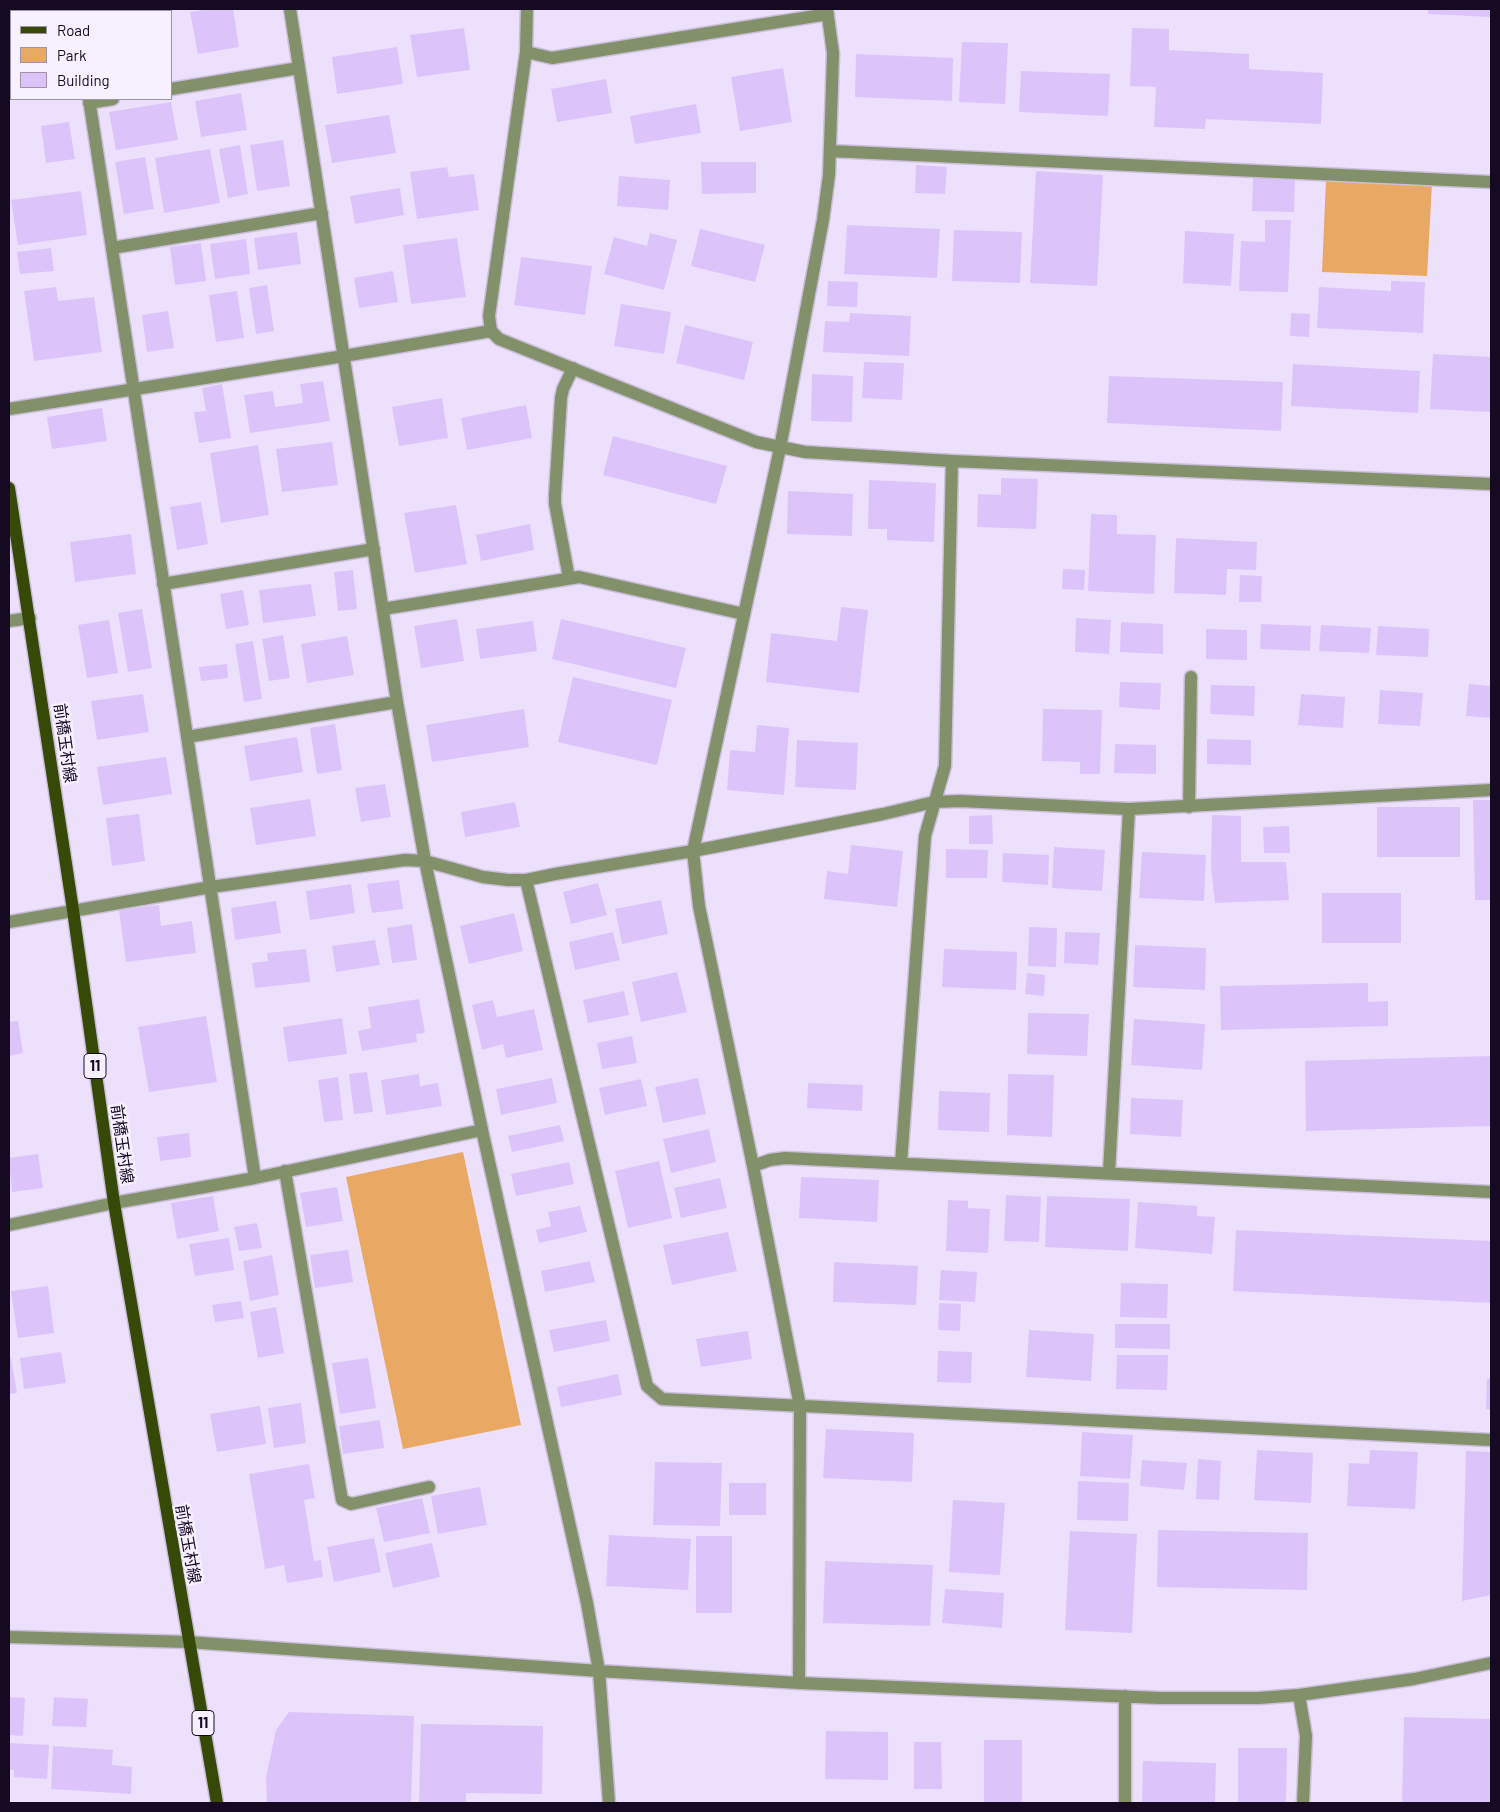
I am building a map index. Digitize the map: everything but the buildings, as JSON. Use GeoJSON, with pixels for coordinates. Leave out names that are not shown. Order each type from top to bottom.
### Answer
{"type":"FeatureCollection","features":[{"type":"Feature","properties":{"kind":"main road","name":"前橋玉村線"},"geometry":{"type":"LineString","coordinates":[[9,488],[73,910],[114,1203],[217,1803]]}},
{"type":"Feature","properties":{"kind":"street"},"geometry":{"type":"LineString","coordinates":[[290,9],[397,702],[425,861],[482,1130],[587,1603],[599,1671],[609,1803]]}},
{"type":"Feature","properties":{"kind":"street"},"geometry":{"type":"LineString","coordinates":[[527,9],[526,52],[490,316],[491,331],[499,339],[756,442],[805,452],[952,461],[1491,484]]}},
{"type":"Feature","properties":{"kind":"street"},"geometry":{"type":"LineString","coordinates":[[526,52],[552,58],[827,11],[833,53],[830,151],[823,220],[780,448],[693,851],[699,906],[800,1406],[799,1683]]}},
{"type":"Feature","properties":{"kind":"street"},"geometry":{"type":"LineString","coordinates":[[172,89],[299,68]]}},
{"type":"Feature","properties":{"kind":"street"},"geometry":{"type":"LineString","coordinates":[[89,101],[255,1178]]}},
{"type":"Feature","properties":{"kind":"street"},"geometry":{"type":"LineString","coordinates":[[830,151],[1491,182]]}},
{"type":"Feature","properties":{"kind":"street"},"geometry":{"type":"LineString","coordinates":[[112,248],[322,213]]}},
{"type":"Feature","properties":{"kind":"street"},"geometry":{"type":"LineString","coordinates":[[9,409],[491,331]]}},
{"type":"Feature","properties":{"kind":"street"},"geometry":{"type":"LineString","coordinates":[[568,578],[555,504],[555,494],[561,398],[573,368]]}},
{"type":"Feature","properties":{"kind":"street"},"geometry":{"type":"LineString","coordinates":[[901,1163],[925,836],[934,802],[942,782],[945,766],[952,461]]}},
{"type":"Feature","properties":{"kind":"street"},"geometry":{"type":"LineString","coordinates":[[163,584],[374,549]]}},
{"type":"Feature","properties":{"kind":"street"},"geometry":{"type":"LineString","coordinates":[[383,609],[580,577],[744,614]]}},
{"type":"Feature","properties":{"kind":"street"},"geometry":{"type":"LineString","coordinates":[[9,621],[30,618]]}},
{"type":"Feature","properties":{"kind":"street"},"geometry":{"type":"LineString","coordinates":[[1188,807],[1191,677]]}},
{"type":"Feature","properties":{"kind":"street"},"geometry":{"type":"LineString","coordinates":[[187,737],[397,702]]}},
{"type":"Feature","properties":{"kind":"street"},"geometry":{"type":"LineString","coordinates":[[9,922],[211,887],[405,860],[425,861],[484,877],[526,880],[693,851],[883,814],[934,802],[960,801],[1129,809],[1491,790]]}},
{"type":"Feature","properties":{"kind":"street"},"geometry":{"type":"LineString","coordinates":[[1109,1173],[1129,809]]}},
{"type":"Feature","properties":{"kind":"street"},"geometry":{"type":"LineString","coordinates":[[526,880],[647,1386],[662,1399],[1491,1440]]}},
{"type":"Feature","properties":{"kind":"street"},"geometry":{"type":"LineString","coordinates":[[9,1225],[114,1203],[255,1178],[482,1130]]}},
{"type":"Feature","properties":{"kind":"street"},"geometry":{"type":"LineString","coordinates":[[753,1166],[770,1160],[785,1158],[1491,1192]]}},
{"type":"Feature","properties":{"kind":"street"},"geometry":{"type":"LineString","coordinates":[[285,1171],[342,1500],[351,1504],[429,1487]]}},
{"type":"Feature","properties":{"kind":"street"},"geometry":{"type":"LineString","coordinates":[[9,1638],[188,1642],[799,1683],[1160,1698],[1259,1698],[1299,1695],[1414,1679],[1491,1663]]}},
{"type":"Feature","properties":{"kind":"street"},"geometry":{"type":"LineString","coordinates":[[1299,1695],[1306,1736],[1304,1803]]}},
{"type":"Feature","properties":{"kind":"street"},"geometry":{"type":"LineString","coordinates":[[1125,1696],[1126,1803]]}},
{"type":"Feature","properties":{"kind":"green space"},"geometry":{"type":"Polygon","coordinates":[[[1326,179],[1432,183],[1427,276],[1322,272],[1326,179]]]}},
{"type":"Feature","properties":{"kind":"green space"},"geometry":{"type":"Polygon","coordinates":[[[463,1152],[521,1425],[403,1449],[346,1177],[463,1152]]]}}]}
